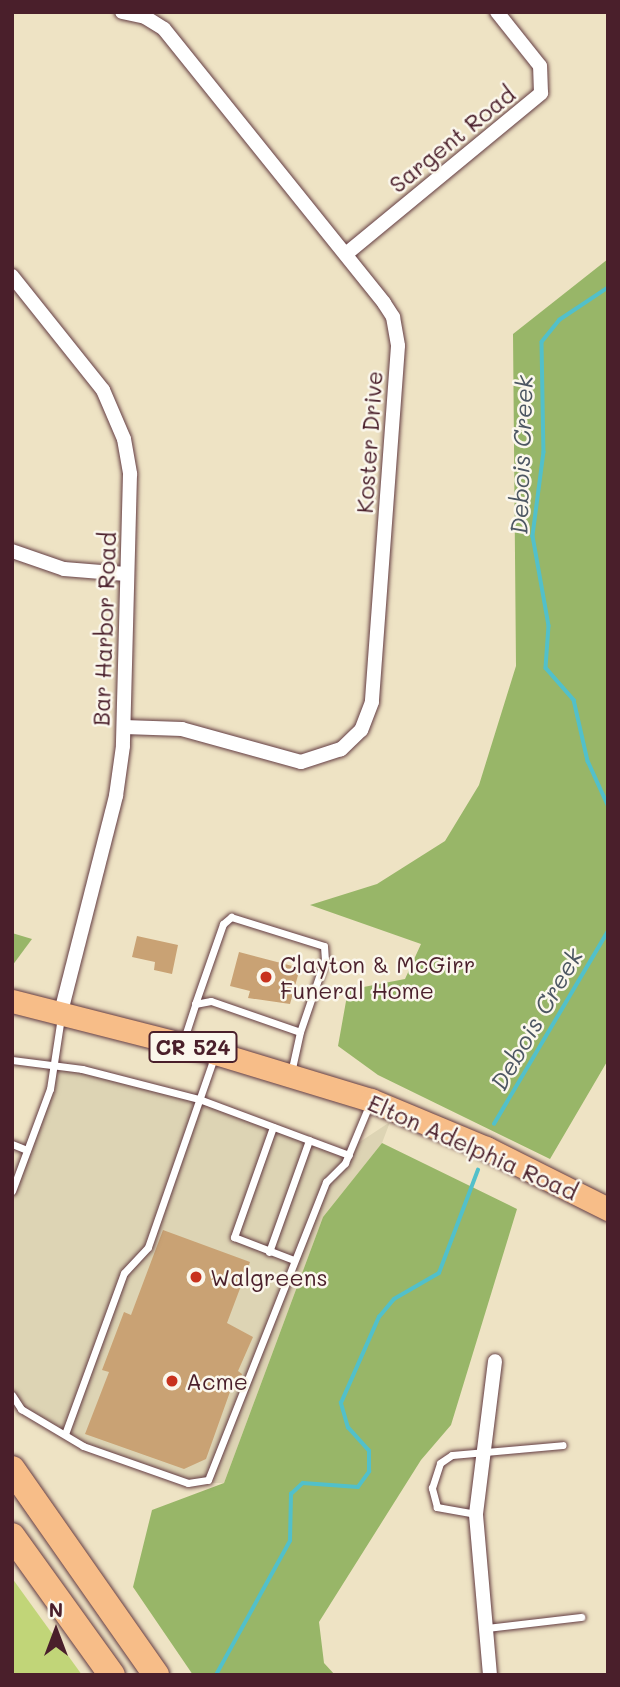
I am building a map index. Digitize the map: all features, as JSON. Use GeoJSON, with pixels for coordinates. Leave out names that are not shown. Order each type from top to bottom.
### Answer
{"type":"FeatureCollection","features":[{"type":"Feature","properties":{"kind":"highway"},"geometry":{"type":"LineString","coordinates":[[12,1469],[156,1675]]}},
{"type":"Feature","properties":{"kind":"highway"},"geometry":{"type":"LineString","coordinates":[[12,1536],[112,1675]]}},
{"type":"Feature","properties":{"kind":"main road","name":"Elton Adelphia Road"},"geometry":{"type":"LineString","coordinates":[[12,1001],[216,1053],[371,1100],[486,1148],[608,1209]]}},
{"type":"Feature","properties":{"kind":"street","name":"Koster Drive"},"geometry":{"type":"LineString","coordinates":[[122,12],[145,17],[164,30],[346,254],[393,317],[398,346],[368,716],[341,749],[302,762],[182,729],[124,727]]}},
{"type":"Feature","properties":{"kind":"street","name":"Sargent Road"},"geometry":{"type":"LineString","coordinates":[[346,254],[541,93],[540,66],[497,12]]}},
{"type":"Feature","properties":{"kind":"street","name":"Bar Harbor Road"},"geometry":{"type":"LineString","coordinates":[[12,276],[92,374],[118,421],[130,474],[124,727],[116,796],[61,1012]]}},
{"type":"Feature","properties":{"kind":"street"},"geometry":{"type":"LineString","coordinates":[[12,551],[64,569],[126,575]]}},
{"type":"Feature","properties":{"kind":"street"},"geometry":{"type":"LineString","coordinates":[[490,1675],[476,1514],[495,1361]]}},
{"type":"Feature","properties":{"kind":"lane"},"geometry":{"type":"LineString","coordinates":[[183,1044],[223,924],[231,917],[324,946],[325,958],[300,1032],[291,1074]]}},
{"type":"Feature","properties":{"kind":"lane"},"geometry":{"type":"LineString","coordinates":[[195,1004],[211,1001],[300,1032]]}},
{"type":"Feature","properties":{"kind":"lane"},"geometry":{"type":"LineString","coordinates":[[12,1191],[56,1067],[61,1012]]}},
{"type":"Feature","properties":{"kind":"lane"},"geometry":{"type":"LineString","coordinates":[[65,1434],[124,1273],[148,1247],[216,1053]]}},
{"type":"Feature","properties":{"kind":"lane"},"geometry":{"type":"LineString","coordinates":[[12,1059],[82,1069],[199,1099],[349,1155]]}},
{"type":"Feature","properties":{"kind":"lane"},"geometry":{"type":"LineString","coordinates":[[12,1395],[21,1409],[65,1434],[188,1483],[208,1480],[326,1182],[349,1155],[371,1100]]}},
{"type":"Feature","properties":{"kind":"lane"},"geometry":{"type":"LineString","coordinates":[[273,1127],[234,1237],[294,1260]]}},
{"type":"Feature","properties":{"kind":"lane"},"geometry":{"type":"LineString","coordinates":[[269,1252],[309,1140]]}},
{"type":"Feature","properties":{"kind":"lane"},"geometry":{"type":"LineString","coordinates":[[12,1144],[27,1150]]}},
{"type":"Feature","properties":{"kind":"lane"},"geometry":{"type":"LineString","coordinates":[[476,1514],[437,1507],[433,1476],[452,1455],[563,1445]]}},
{"type":"Feature","properties":{"kind":"lane"},"geometry":{"type":"LineString","coordinates":[[486,1628],[581,1617]]}},
{"type":"Feature","properties":{"kind":"shaded area"},"geometry":{"type":"Polygon","coordinates":[[[56,1067],[199,1099],[343,1153],[390,1122],[382,1143],[323,1217],[224,1483],[188,1483],[83,1446],[21,1409],[12,1395],[12,1188],[56,1067]]]}},
{"type":"Feature","properties":{"kind":"green space"},"geometry":{"type":"Polygon","coordinates":[[[608,259],[608,1060],[550,1159],[378,1075],[338,1046],[348,990],[405,979],[421,944],[310,905],[377,884],[445,841],[479,785],[516,666],[513,334],[608,259]]]}},
{"type":"Feature","properties":{"kind":"green space"},"geometry":{"type":"Polygon","coordinates":[[[12,933],[32,939],[12,966],[12,933]]]}},
{"type":"Feature","properties":{"kind":"green space"},"geometry":{"type":"Polygon","coordinates":[[[382,1143],[517,1209],[451,1425],[421,1460],[319,1622],[324,1663],[335,1675],[193,1675],[133,1587],[152,1510],[224,1483],[323,1217],[382,1143]]]}},
{"type":"Feature","properties":{"kind":"green space"},"geometry":{"type":"Polygon","coordinates":[[[12,1578],[82,1675],[12,1675],[12,1578]]]}},
{"type":"Feature","properties":{"kind":"building"},"geometry":{"type":"Polygon","coordinates":[[[137,936],[178,945],[172,974],[154,970],[155,962],[132,957],[137,936]]]}},
{"type":"Feature","properties":{"kind":"building"},"geometry":{"type":"Polygon","coordinates":[[[239,952],[300,968],[290,1004],[248,998],[250,991],[230,986],[239,952]]]}},
{"type":"Feature","properties":{"kind":"building","name":"Acme"},"geometry":{"type":"Polygon","coordinates":[[[163,1230],[250,1262],[227,1323],[253,1337],[238,1371],[242,1374],[237,1391],[231,1389],[206,1459],[184,1469],[85,1434],[109,1372],[102,1370],[124,1312],[131,1315],[163,1230]]]}},
{"type":"Feature","properties":{"kind":"waterway","name":"Debois Creek"},"geometry":{"type":"LineString","coordinates":[[608,288],[560,320],[542,342],[544,452],[533,536],[549,626],[546,668],[574,700],[588,761],[608,805]]}},
{"type":"Feature","properties":{"kind":"waterway","name":"Debois Creek"},"geometry":{"type":"LineString","coordinates":[[494,1124],[608,931]]}},
{"type":"Feature","properties":{"kind":"waterway","name":"Debois Creek"},"geometry":{"type":"LineString","coordinates":[[216,1675],[290,1541],[291,1494],[303,1483],[358,1487],[369,1472],[369,1451],[348,1428],[341,1403],[379,1317],[394,1299],[439,1273],[478,1170]]}},
{"type":"Feature","properties":{"kind":"place","name":"Clayton & McGirr Funeral Home"},"geometry":{"type":"Point","coordinates":[266,977]}},
{"type":"Feature","properties":{"kind":"place","name":"Walgreens"},"geometry":{"type":"Point","coordinates":[196,1277]}},
{"type":"Feature","properties":{"kind":"place","name":"Acme"},"geometry":{"type":"Point","coordinates":[172,1381]}}]}
